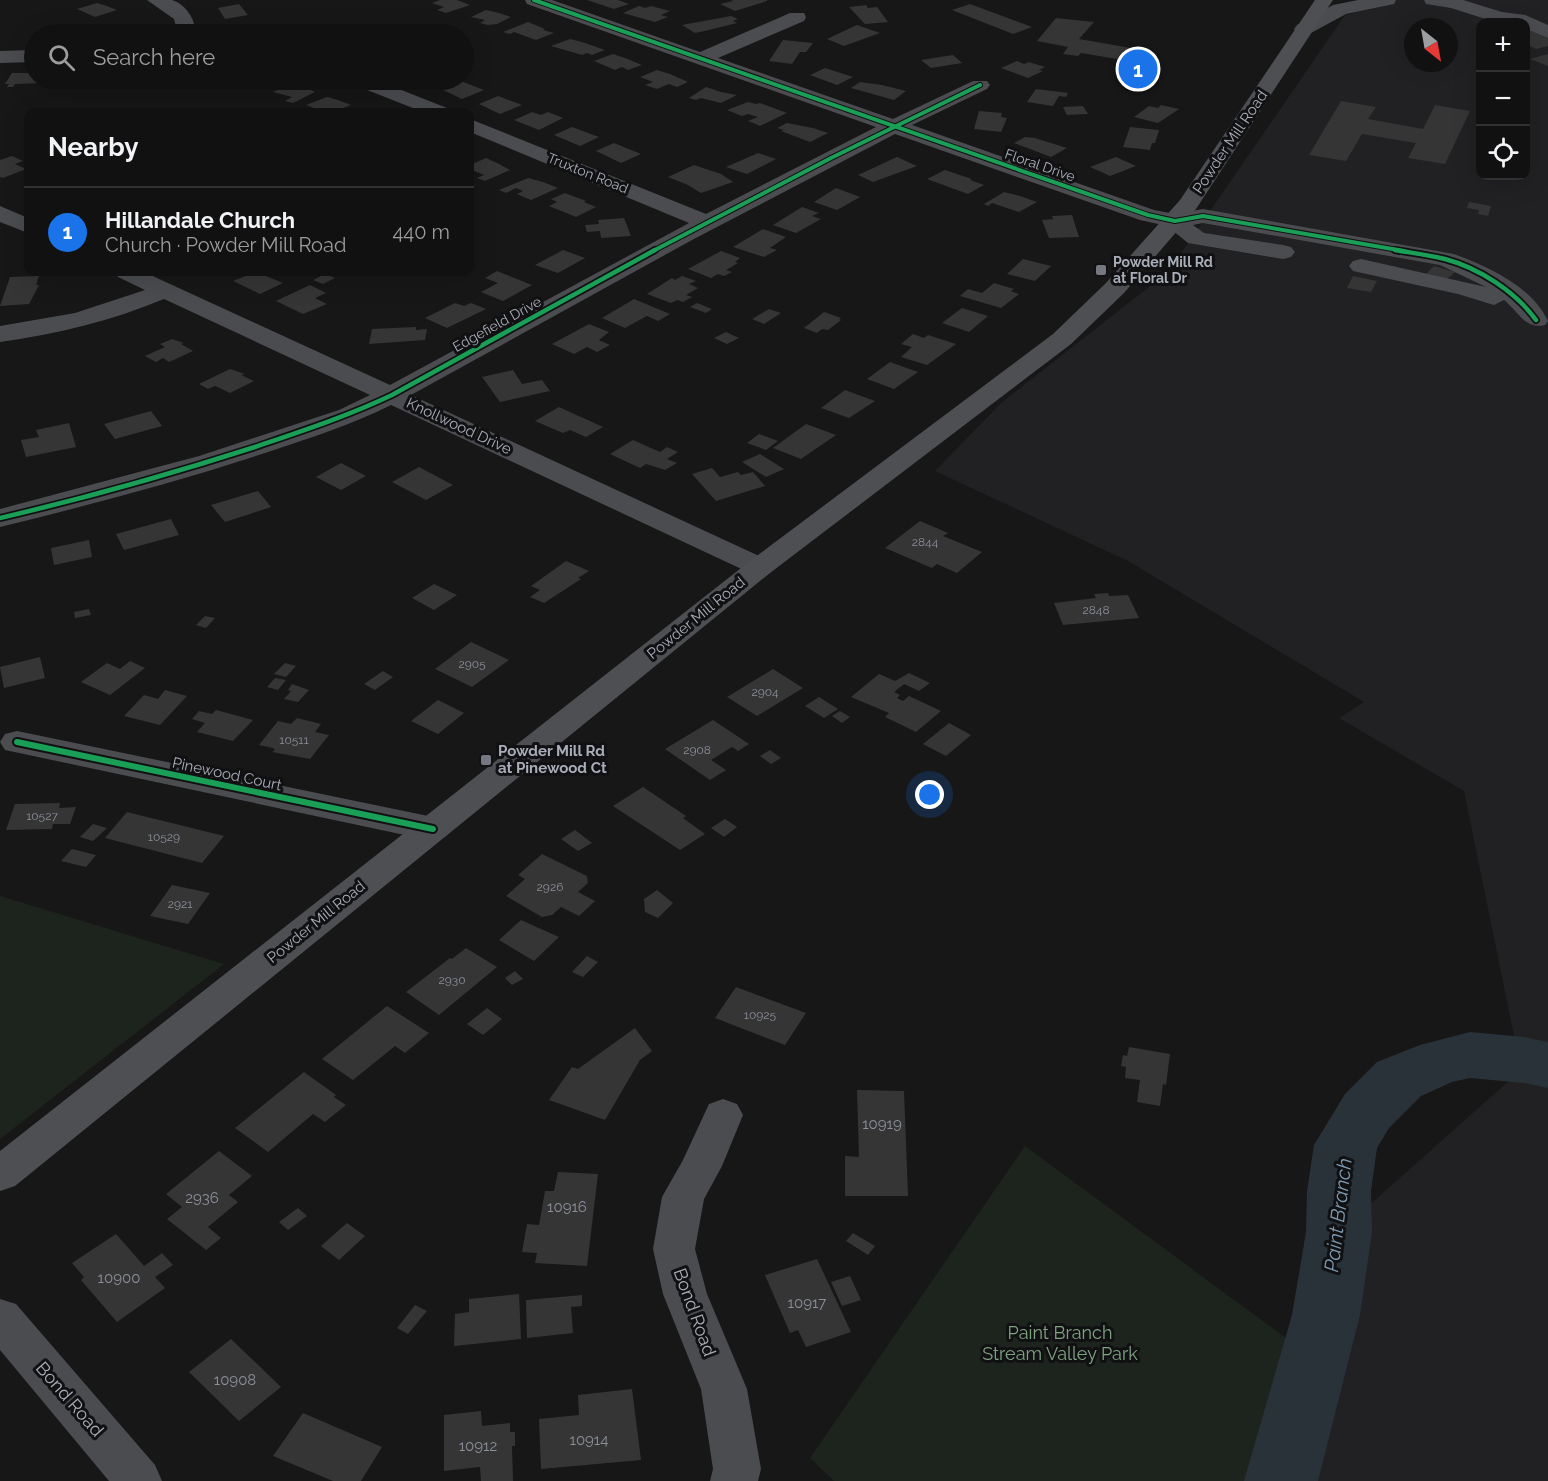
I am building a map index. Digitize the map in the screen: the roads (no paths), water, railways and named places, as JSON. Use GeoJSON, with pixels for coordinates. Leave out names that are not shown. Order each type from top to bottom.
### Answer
{"type":"FeatureCollection","features":[{"type":"Feature","properties":{"kind":"main road","name":"Powder Mill Road"},"geometry":{"type":"LineString","coordinates":[[0,1173],[760,567],[1062,339],[1115,288],[1175,221],[1239,130],[1324,0]]}},
{"type":"Feature","properties":{"kind":"street"},"geometry":{"type":"LineString","coordinates":[[156,0],[179,13],[185,24]]}},
{"type":"Feature","properties":{"kind":"street","name":"Floral Drive"},"geometry":{"type":"LineString","coordinates":[[534,0],[1149,215],[1175,221],[1197,238],[1376,268],[1464,288],[1493,298],[1542,323]]}},
{"type":"Feature","properties":{"kind":"street"},"geometry":{"type":"LineString","coordinates":[[1304,29],[1340,9],[1387,0]]}},
{"type":"Feature","properties":{"kind":"street"},"geometry":{"type":"LineString","coordinates":[[1434,0],[1454,3],[1500,18]]}},
{"type":"Feature","properties":{"kind":"street"},"geometry":{"type":"LineString","coordinates":[[1492,0],[1512,8],[1517,18]]}},
{"type":"Feature","properties":{"kind":"street"},"geometry":{"type":"LineString","coordinates":[[699,59],[796,17]]}},
{"type":"Feature","properties":{"kind":"street"},"geometry":{"type":"LineString","coordinates":[[1530,24],[1548,32]]}},
{"type":"Feature","properties":{"kind":"street"},"geometry":{"type":"LineString","coordinates":[[0,57],[24,56]]}},
{"type":"Feature","properties":{"kind":"street","name":"Edgefield Drive"},"geometry":{"type":"LineString","coordinates":[[0,518],[63,503],[209,462],[348,416],[392,395],[707,222],[892,126],[980,85]]}},
{"type":"Feature","properties":{"kind":"street"},"geometry":{"type":"LineString","coordinates":[[384,90],[430,108]]}},
{"type":"Feature","properties":{"kind":"street","name":"Truxton Road"},"geometry":{"type":"LineString","coordinates":[[474,127],[707,222]]}},
{"type":"Feature","properties":{"kind":"street"},"geometry":{"type":"LineString","coordinates":[[0,213],[24,224]]}},
{"type":"Feature","properties":{"kind":"street","name":"Knollwood Drive"},"geometry":{"type":"LineString","coordinates":[[135,276],[760,567]]}},
{"type":"Feature","properties":{"kind":"street"},"geometry":{"type":"LineString","coordinates":[[0,334],[67,324],[123,308],[165,290]]}},
{"type":"Feature","properties":{"kind":"street","name":"Pinewood Court"},"geometry":{"type":"LineString","coordinates":[[17,741],[433,829]]}},
{"type":"Feature","properties":{"kind":"street","name":"Bond Road"},"geometry":{"type":"LineString","coordinates":[[723,1115],[701,1166],[683,1197],[674,1249],[686,1294],[724,1389],[737,1469],[734,1481]]}},
{"type":"Feature","properties":{"kind":"street","name":"Bond Road"},"geometry":{"type":"LineString","coordinates":[[0,1318],[138,1481]]}},
{"type":"Feature","properties":{"kind":"waterway","name":"Paint Branch"},"geometry":{"type":"LineString","coordinates":[[1281,1481],[1326,1315],[1339,1232],[1339,1191],[1346,1145],[1367,1111],[1399,1079],[1441,1061],[1470,1055],[1524,1060],[1548,1065]]}},
{"type":"Feature","properties":{"kind":"place","name":"Hillandale Church"},"geometry":{"type":"Point","coordinates":[1138,69]}},
{"type":"Feature","properties":{"kind":"place","name":"Powder Mill Rd at Floral Dr"},"geometry":{"type":"Point","coordinates":[1101,270]}},
{"type":"Feature","properties":{"kind":"place","name":"Powder Mill Rd at Pinewood Ct"},"geometry":{"type":"Point","coordinates":[486,760]}},
{"type":"Feature","properties":{"kind":"park label","name":"Paint Branch Stream Valley Park"},"geometry":{"type":"Point","coordinates":[1060,1342]}}]}
